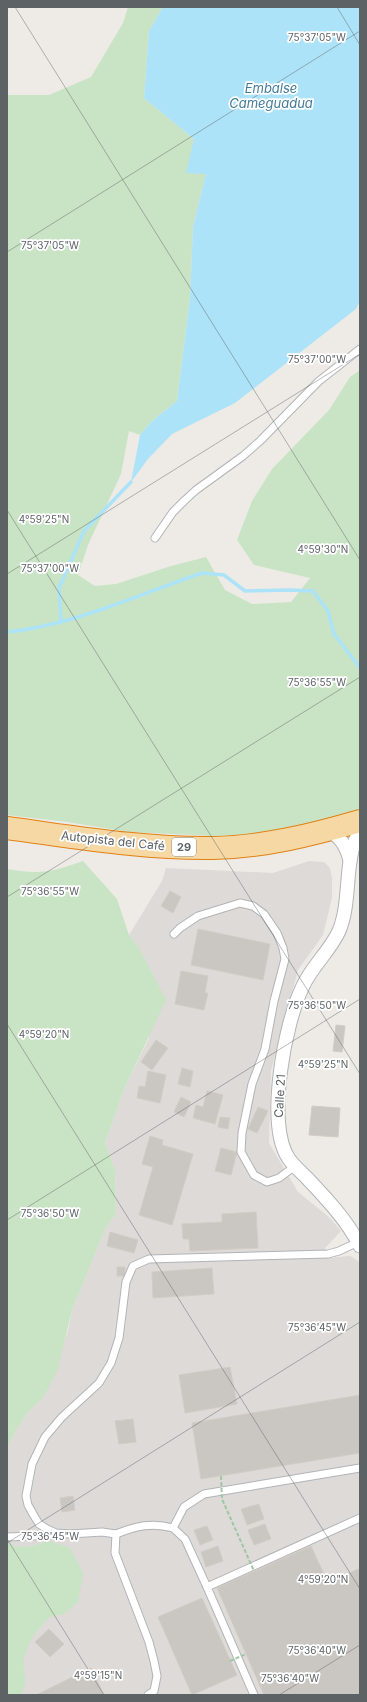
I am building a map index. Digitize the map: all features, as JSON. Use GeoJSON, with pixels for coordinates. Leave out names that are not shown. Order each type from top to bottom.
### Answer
{"type":"FeatureCollection","features":[{"type":"Feature","properties":{"kind":"highway","name":"Autopista del Café"},"geometry":{"type":"LineString","coordinates":[[7,828],[126,844],[213,848],[265,843],[327,831],[360,821]]}},
{"type":"Feature","properties":{"kind":"street","name":"Calle 21"},"geometry":{"type":"LineString","coordinates":[[327,831],[335,834],[341,839],[345,845],[350,862]]}},
{"type":"Feature","properties":{"kind":"street","name":"Calle 21"},"geometry":{"type":"LineString","coordinates":[[359,1244],[341,1217],[295,1166],[284,1150],[279,1130],[279,1087],[282,1061],[296,1004],[303,986],[334,942],[340,929],[346,908],[353,845],[360,831]]}},
{"type":"Feature","properties":{"kind":"lane"},"geometry":{"type":"LineString","coordinates":[[155,538],[168,518],[184,500],[249,451],[314,386],[360,349]]}},
{"type":"Feature","properties":{"kind":"lane"},"geometry":{"type":"LineString","coordinates":[[174,934],[198,916],[240,903],[254,906],[264,914],[277,933],[283,948],[285,959],[274,1001],[265,1049],[252,1084],[242,1134],[241,1152],[254,1176],[266,1182],[279,1178],[295,1166]]}},
{"type":"Feature","properties":{"kind":"lane"},"geometry":{"type":"LineString","coordinates":[[70,1534],[56,1533],[47,1530],[40,1524],[28,1505],[26,1496],[32,1464],[45,1437],[62,1417],[99,1383],[111,1364],[119,1338],[126,1282],[133,1266],[149,1259],[328,1254],[359,1244]]}},
{"type":"Feature","properties":{"kind":"lane"},"geometry":{"type":"LineString","coordinates":[[173,1528],[184,1506],[204,1494],[360,1468]]}},
{"type":"Feature","properties":{"kind":"lane"},"geometry":{"type":"LineString","coordinates":[[207,1587],[360,1518]]}},
{"type":"Feature","properties":{"kind":"lane"},"geometry":{"type":"LineString","coordinates":[[7,1537],[102,1532],[116,1534],[134,1527],[153,1524],[173,1528],[184,1539],[207,1587],[254,1695]]}},
{"type":"Feature","properties":{"kind":"lane"},"geometry":{"type":"LineString","coordinates":[[116,1534],[115,1553],[149,1642],[157,1676],[154,1691],[148,1695]]}},
{"type":"Feature","properties":{"kind":"path"},"geometry":{"type":"LineString","coordinates":[[221,1476],[222,1499],[254,1571]]}},
{"type":"Feature","properties":{"kind":"path"},"geometry":{"type":"LineString","coordinates":[[230,1660],[246,1654]]}},
{"type":"Feature","properties":{"kind":"shaded area"},"geometry":{"type":"Polygon","coordinates":[[[309,861],[324,862],[330,868],[332,878],[332,898],[323,935],[298,970],[271,1071],[269,1143],[298,1192],[329,1217],[341,1231],[325,1248],[329,1258],[350,1256],[358,1261],[360,1265],[360,1695],[7,1695],[7,1449],[15,1432],[28,1412],[42,1399],[68,1331],[72,1310],[106,1227],[116,1214],[115,1170],[105,1143],[124,1089],[149,1038],[139,948],[129,935],[162,881],[166,868],[273,873],[309,861]]]}},
{"type":"Feature","properties":{"kind":"green space"},"geometry":{"type":"Polygon","coordinates":[[[128,7],[163,7],[149,31],[144,98],[194,139],[206,174],[193,227],[190,299],[177,401],[151,422],[140,435],[129,431],[121,474],[88,545],[78,575],[95,586],[116,584],[171,566],[206,557],[225,590],[252,604],[291,602],[310,578],[254,565],[237,540],[252,501],[272,469],[329,410],[350,377],[360,370],[360,813],[270,835],[212,836],[129,832],[67,822],[7,815],[7,95],[49,95],[91,77],[123,23],[128,7]]]}},
{"type":"Feature","properties":{"kind":"green space"},"geometry":{"type":"Polygon","coordinates":[[[83,861],[117,899],[129,935],[139,948],[166,1000],[124,1089],[105,1143],[115,1170],[116,1214],[106,1227],[72,1310],[57,1372],[42,1399],[28,1412],[15,1432],[7,1449],[7,869],[37,872],[63,868],[83,861]]]}},
{"type":"Feature","properties":{"kind":"green space"},"geometry":{"type":"Polygon","coordinates":[[[7,1540],[15,1547],[32,1546],[49,1541],[70,1548],[83,1573],[78,1602],[64,1614],[49,1617],[30,1641],[25,1653],[23,1664],[25,1684],[21,1695],[7,1695],[7,1540]]]}},
{"type":"Feature","properties":{"kind":"water","name":"Embalse Cameguadua"},"geometry":{"type":"Polygon","coordinates":[[[163,7],[360,7],[360,301],[356,309],[235,403],[172,434],[148,459],[131,482],[140,435],[151,422],[177,401],[190,299],[193,227],[206,174],[186,173],[194,139],[144,98],[149,31],[163,7]]]}},
{"type":"Feature","properties":{"kind":"building"},"geometry":{"type":"Polygon","coordinates":[[[170,891],[181,897],[173,913],[161,906],[170,891]]]}},
{"type":"Feature","properties":{"kind":"building"},"geometry":{"type":"Polygon","coordinates":[[[198,929],[270,944],[263,980],[191,965],[198,929]]]}},
{"type":"Feature","properties":{"kind":"building"},"geometry":{"type":"Polygon","coordinates":[[[181,971],[208,976],[205,993],[208,993],[204,1010],[175,1004],[181,971]]]}},
{"type":"Feature","properties":{"kind":"building"},"geometry":{"type":"Polygon","coordinates":[[[336,1025],[345,1026],[342,1052],[333,1051],[336,1025]]]}},
{"type":"Feature","properties":{"kind":"building"},"geometry":{"type":"Polygon","coordinates":[[[156,1040],[168,1048],[152,1070],[141,1062],[156,1040]]]}},
{"type":"Feature","properties":{"kind":"building"},"geometry":{"type":"Polygon","coordinates":[[[182,1068],[193,1071],[190,1087],[178,1084],[182,1068]]]}},
{"type":"Feature","properties":{"kind":"building"},"geometry":{"type":"Polygon","coordinates":[[[148,1071],[166,1075],[160,1103],[137,1098],[139,1086],[145,1087],[148,1071]]]}},
{"type":"Feature","properties":{"kind":"building"},"geometry":{"type":"Polygon","coordinates":[[[207,1091],[223,1095],[215,1124],[193,1118],[196,1105],[203,1107],[207,1091]]]}},
{"type":"Feature","properties":{"kind":"building"},"geometry":{"type":"Polygon","coordinates":[[[181,1097],[191,1102],[184,1117],[174,1112],[181,1097]]]}},
{"type":"Feature","properties":{"kind":"building"},"geometry":{"type":"Polygon","coordinates":[[[312,1106],[340,1108],[338,1137],[309,1135],[312,1106]]]}},
{"type":"Feature","properties":{"kind":"building"},"geometry":{"type":"Polygon","coordinates":[[[258,1107],[268,1111],[257,1133],[248,1129],[258,1107]]]}},
{"type":"Feature","properties":{"kind":"building"},"geometry":{"type":"Polygon","coordinates":[[[220,1117],[230,1118],[228,1129],[218,1127],[220,1117]]]}},
{"type":"Feature","properties":{"kind":"building"},"geometry":{"type":"Polygon","coordinates":[[[150,1136],[163,1140],[162,1145],[193,1154],[172,1225],[139,1215],[153,1167],[142,1164],[150,1136]]]}},
{"type":"Feature","properties":{"kind":"building"},"geometry":{"type":"Polygon","coordinates":[[[221,1148],[237,1152],[231,1175],[215,1171],[221,1148]]]}},
{"type":"Feature","properties":{"kind":"building"},"geometry":{"type":"Polygon","coordinates":[[[256,1212],[258,1248],[190,1251],[189,1239],[183,1239],[182,1224],[222,1222],[222,1214],[256,1212]]]}},
{"type":"Feature","properties":{"kind":"building"},"geometry":{"type":"Polygon","coordinates":[[[110,1232],[138,1240],[134,1253],[107,1246],[110,1232]]]}},
{"type":"Feature","properties":{"kind":"building"},"geometry":{"type":"Polygon","coordinates":[[[117,1267],[125,1267],[125,1276],[117,1276],[117,1267]]]}},
{"type":"Feature","properties":{"kind":"building"},"geometry":{"type":"Polygon","coordinates":[[[212,1268],[214,1294],[153,1298],[152,1272],[212,1268]]]}},
{"type":"Feature","properties":{"kind":"building"},"geometry":{"type":"Polygon","coordinates":[[[230,1367],[237,1404],[185,1413],[179,1375],[230,1367]]]}},
{"type":"Feature","properties":{"kind":"building"},"geometry":{"type":"Polygon","coordinates":[[[360,1395],[360,1453],[201,1479],[192,1423],[360,1395]]]}},
{"type":"Feature","properties":{"kind":"building"},"geometry":{"type":"Polygon","coordinates":[[[133,1419],[136,1442],[119,1444],[115,1421],[133,1419]]]}},
{"type":"Feature","properties":{"kind":"building"},"geometry":{"type":"Polygon","coordinates":[[[73,1496],[75,1510],[62,1512],[60,1498],[73,1496]]]}},
{"type":"Feature","properties":{"kind":"building"},"geometry":{"type":"Polygon","coordinates":[[[259,1504],[264,1519],[247,1525],[241,1509],[259,1504]]]}},
{"type":"Feature","properties":{"kind":"building"},"geometry":{"type":"Polygon","coordinates":[[[265,1524],[271,1539],[254,1545],[248,1530],[265,1524]]]}},
{"type":"Feature","properties":{"kind":"building"},"geometry":{"type":"Polygon","coordinates":[[[207,1526],[213,1540],[200,1545],[194,1530],[207,1526]]]}},
{"type":"Feature","properties":{"kind":"building"},"geometry":{"type":"Polygon","coordinates":[[[218,1546],[223,1561],[206,1567],[201,1552],[218,1546]]]}},
{"type":"Feature","properties":{"kind":"building"},"geometry":{"type":"Polygon","coordinates":[[[311,1546],[328,1583],[358,1569],[360,1573],[360,1695],[264,1695],[217,1588],[311,1546]]]}},
{"type":"Feature","properties":{"kind":"building"},"geometry":{"type":"Polygon","coordinates":[[[202,1598],[237,1675],[192,1695],[158,1617],[202,1598]]]}},
{"type":"Feature","properties":{"kind":"building"},"geometry":{"type":"Polygon","coordinates":[[[49,1629],[64,1644],[50,1657],[35,1642],[49,1629]]]}},
{"type":"Feature","properties":{"kind":"building"},"geometry":{"type":"Polygon","coordinates":[[[91,1668],[104,1695],[36,1695],[91,1668]]]}},
{"type":"Feature","properties":{"kind":"waterway"},"geometry":{"type":"LineString","coordinates":[[61,622],[59,588],[84,531],[131,482]]}},
{"type":"Feature","properties":{"kind":"waterway"},"geometry":{"type":"LineString","coordinates":[[7,632],[31,629],[81,616],[202,573],[224,575],[245,591],[313,591],[328,611],[334,634],[360,668]]}}]}
